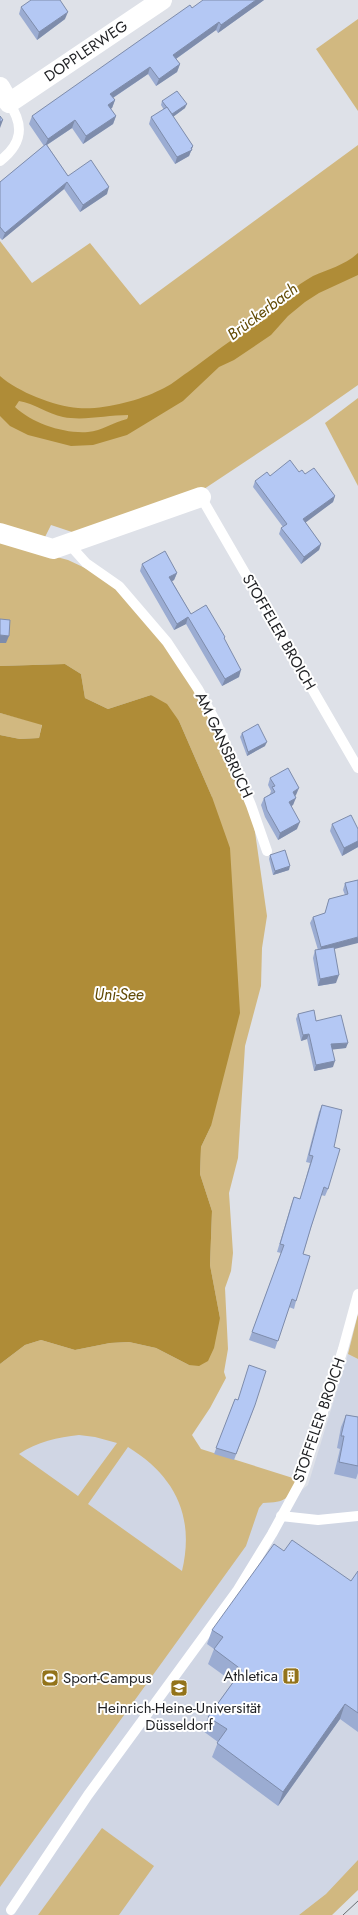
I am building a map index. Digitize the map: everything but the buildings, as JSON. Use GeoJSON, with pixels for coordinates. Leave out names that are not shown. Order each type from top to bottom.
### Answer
{"type":"FeatureCollection","features":[{"type":"Feature","properties":{"kind":"street","name":"DOPPLERWEG"},"geometry":{"type":"LineString","coordinates":[[5,95],[162,0]]}},
{"type":"Feature","properties":{"kind":"street"},"geometry":{"type":"LineString","coordinates":[[0,533],[53,549],[201,496]]}},
{"type":"Feature","properties":{"kind":"lane"},"geometry":{"type":"LineString","coordinates":[[0,161],[10,153],[19,138],[17,115],[5,95]]}},
{"type":"Feature","properties":{"kind":"lane","name":"STOFFELER BROICH"},"geometry":{"type":"LineString","coordinates":[[201,496],[358,768]]}},
{"type":"Feature","properties":{"kind":"lane","name":"AM GANSBRUCH"},"geometry":{"type":"LineString","coordinates":[[68,543],[86,563],[119,586],[167,642],[198,688],[217,724],[252,805],[267,851]]}},
{"type":"Feature","properties":{"kind":"lane","name":"STOFFELER BROICH"},"geometry":{"type":"LineString","coordinates":[[11,1910],[88,1795],[237,1591],[301,1481],[343,1349],[358,1294]]}},
{"type":"Feature","properties":{"kind":"lane"},"geometry":{"type":"LineString","coordinates":[[281,1516],[318,1520],[358,1516]]}},
{"type":"Feature","properties":{"kind":"shaded area"},"geometry":{"type":"Polygon","coordinates":[[[358,19],[358,111],[316,49],[358,19]]]}},
{"type":"Feature","properties":{"kind":"shaded area"},"geometry":{"type":"Polygon","coordinates":[[[358,145],[358,385],[198,493],[78,534],[51,525],[44,539],[0,525],[0,241],[32,283],[90,243],[140,305],[358,145]]]}},
{"type":"Feature","properties":{"kind":"shaded area"},"geometry":{"type":"Polygon","coordinates":[[[358,398],[358,486],[325,423],[358,398]]]}},
{"type":"Feature","properties":{"kind":"shaded area"},"geometry":{"type":"Polygon","coordinates":[[[0,542],[68,560],[98,574],[119,592],[165,643],[215,725],[254,825],[267,916],[262,948],[261,986],[245,1046],[238,1158],[229,1193],[233,1253],[231,1271],[225,1288],[228,1349],[224,1372],[226,1378],[210,1408],[192,1435],[201,1449],[296,1479],[289,1496],[282,1501],[263,1503],[259,1508],[246,1546],[0,1887],[0,1364],[25,1345],[41,1340],[75,1350],[110,1343],[129,1342],[156,1348],[189,1365],[220,1318],[210,1265],[212,1211],[200,1174],[201,1147],[211,1126],[212,797],[179,721],[151,695],[108,709],[85,698],[81,674],[65,664],[0,666],[0,542]],[[79,1435],[48,1441],[33,1446],[19,1454],[78,1496],[117,1443],[95,1437],[79,1435]],[[128,1447],[88,1504],[182,1571],[186,1532],[178,1499],[169,1484],[158,1471],[144,1458],[128,1447]]]}},
{"type":"Feature","properties":{"kind":"shaded area"},"geometry":{"type":"Polygon","coordinates":[[[0,713],[42,724],[39,738],[20,739],[0,735],[0,713]]]}},
{"type":"Feature","properties":{"kind":"shaded area"},"geometry":{"type":"Polygon","coordinates":[[[358,1314],[358,1359],[348,1354],[358,1314]]]}},
{"type":"Feature","properties":{"kind":"shaded area","name":"Heinrich-Heine-Universität Düsseldorf"},"geometry":{"type":"Polygon","coordinates":[[[348,1354],[358,1359],[358,1867],[302,1915],[0,1915],[0,1423],[33,1405],[267,1498],[287,1501],[308,1485],[348,1354]]]}},
{"type":"Feature","properties":{"kind":"shaded area"},"geometry":{"type":"Polygon","coordinates":[[[102,1828],[154,1866],[119,1915],[38,1915],[102,1828]]]}},
{"type":"Feature","properties":{"kind":"shaded area"},"geometry":{"type":"Polygon","coordinates":[[[358,1860],[358,1890],[332,1915],[299,1915],[326,1894],[358,1860]]]}},
{"type":"Feature","properties":{"kind":"water"},"geometry":{"type":"Polygon","coordinates":[[[358,253],[358,275],[319,293],[305,302],[288,316],[271,335],[234,360],[219,367],[183,401],[127,435],[93,445],[71,446],[28,435],[10,426],[0,416],[0,376],[26,393],[68,407],[98,408],[120,404],[151,394],[171,384],[237,336],[268,318],[267,313],[300,284],[313,276],[348,261],[358,253]],[[19,401],[15,407],[30,418],[39,422],[69,431],[93,431],[127,419],[128,417],[128,415],[120,415],[87,418],[63,417],[52,414],[25,402],[19,401]]]}},
{"type":"Feature","properties":{"kind":"water","name":"Uni-See"},"geometry":{"type":"Polygon","coordinates":[[[65,664],[81,674],[85,698],[108,709],[151,695],[167,704],[179,721],[212,797],[230,848],[240,1013],[211,1126],[201,1147],[200,1174],[212,1211],[210,1265],[220,1318],[214,1348],[208,1361],[199,1366],[189,1365],[156,1348],[129,1342],[110,1343],[75,1350],[41,1340],[25,1345],[0,1364],[0,735],[20,739],[39,738],[42,725],[0,713],[0,666],[65,664]]]}},
{"type":"Feature","properties":{"kind":"tram line"},"geometry":{"type":"LineString","coordinates":[[343,1915],[358,1901]]}},
{"type":"Feature","properties":{"kind":"place","name":"Athletica"},"geometry":{"type":"Point","coordinates":[291,1676]}},
{"type":"Feature","properties":{"kind":"place","name":"Sport-Campus"},"geometry":{"type":"Point","coordinates":[50,1678]}},
{"type":"Feature","properties":{"kind":"place","name":"Heinrich-Heine-Universität Düsseldorf"},"geometry":{"type":"Point","coordinates":[179,1688]}},
{"type":"Feature","properties":{"kind":"water label","name":"Brückerbach"},"geometry":{"type":"Point","coordinates":[262,311]}}]}
